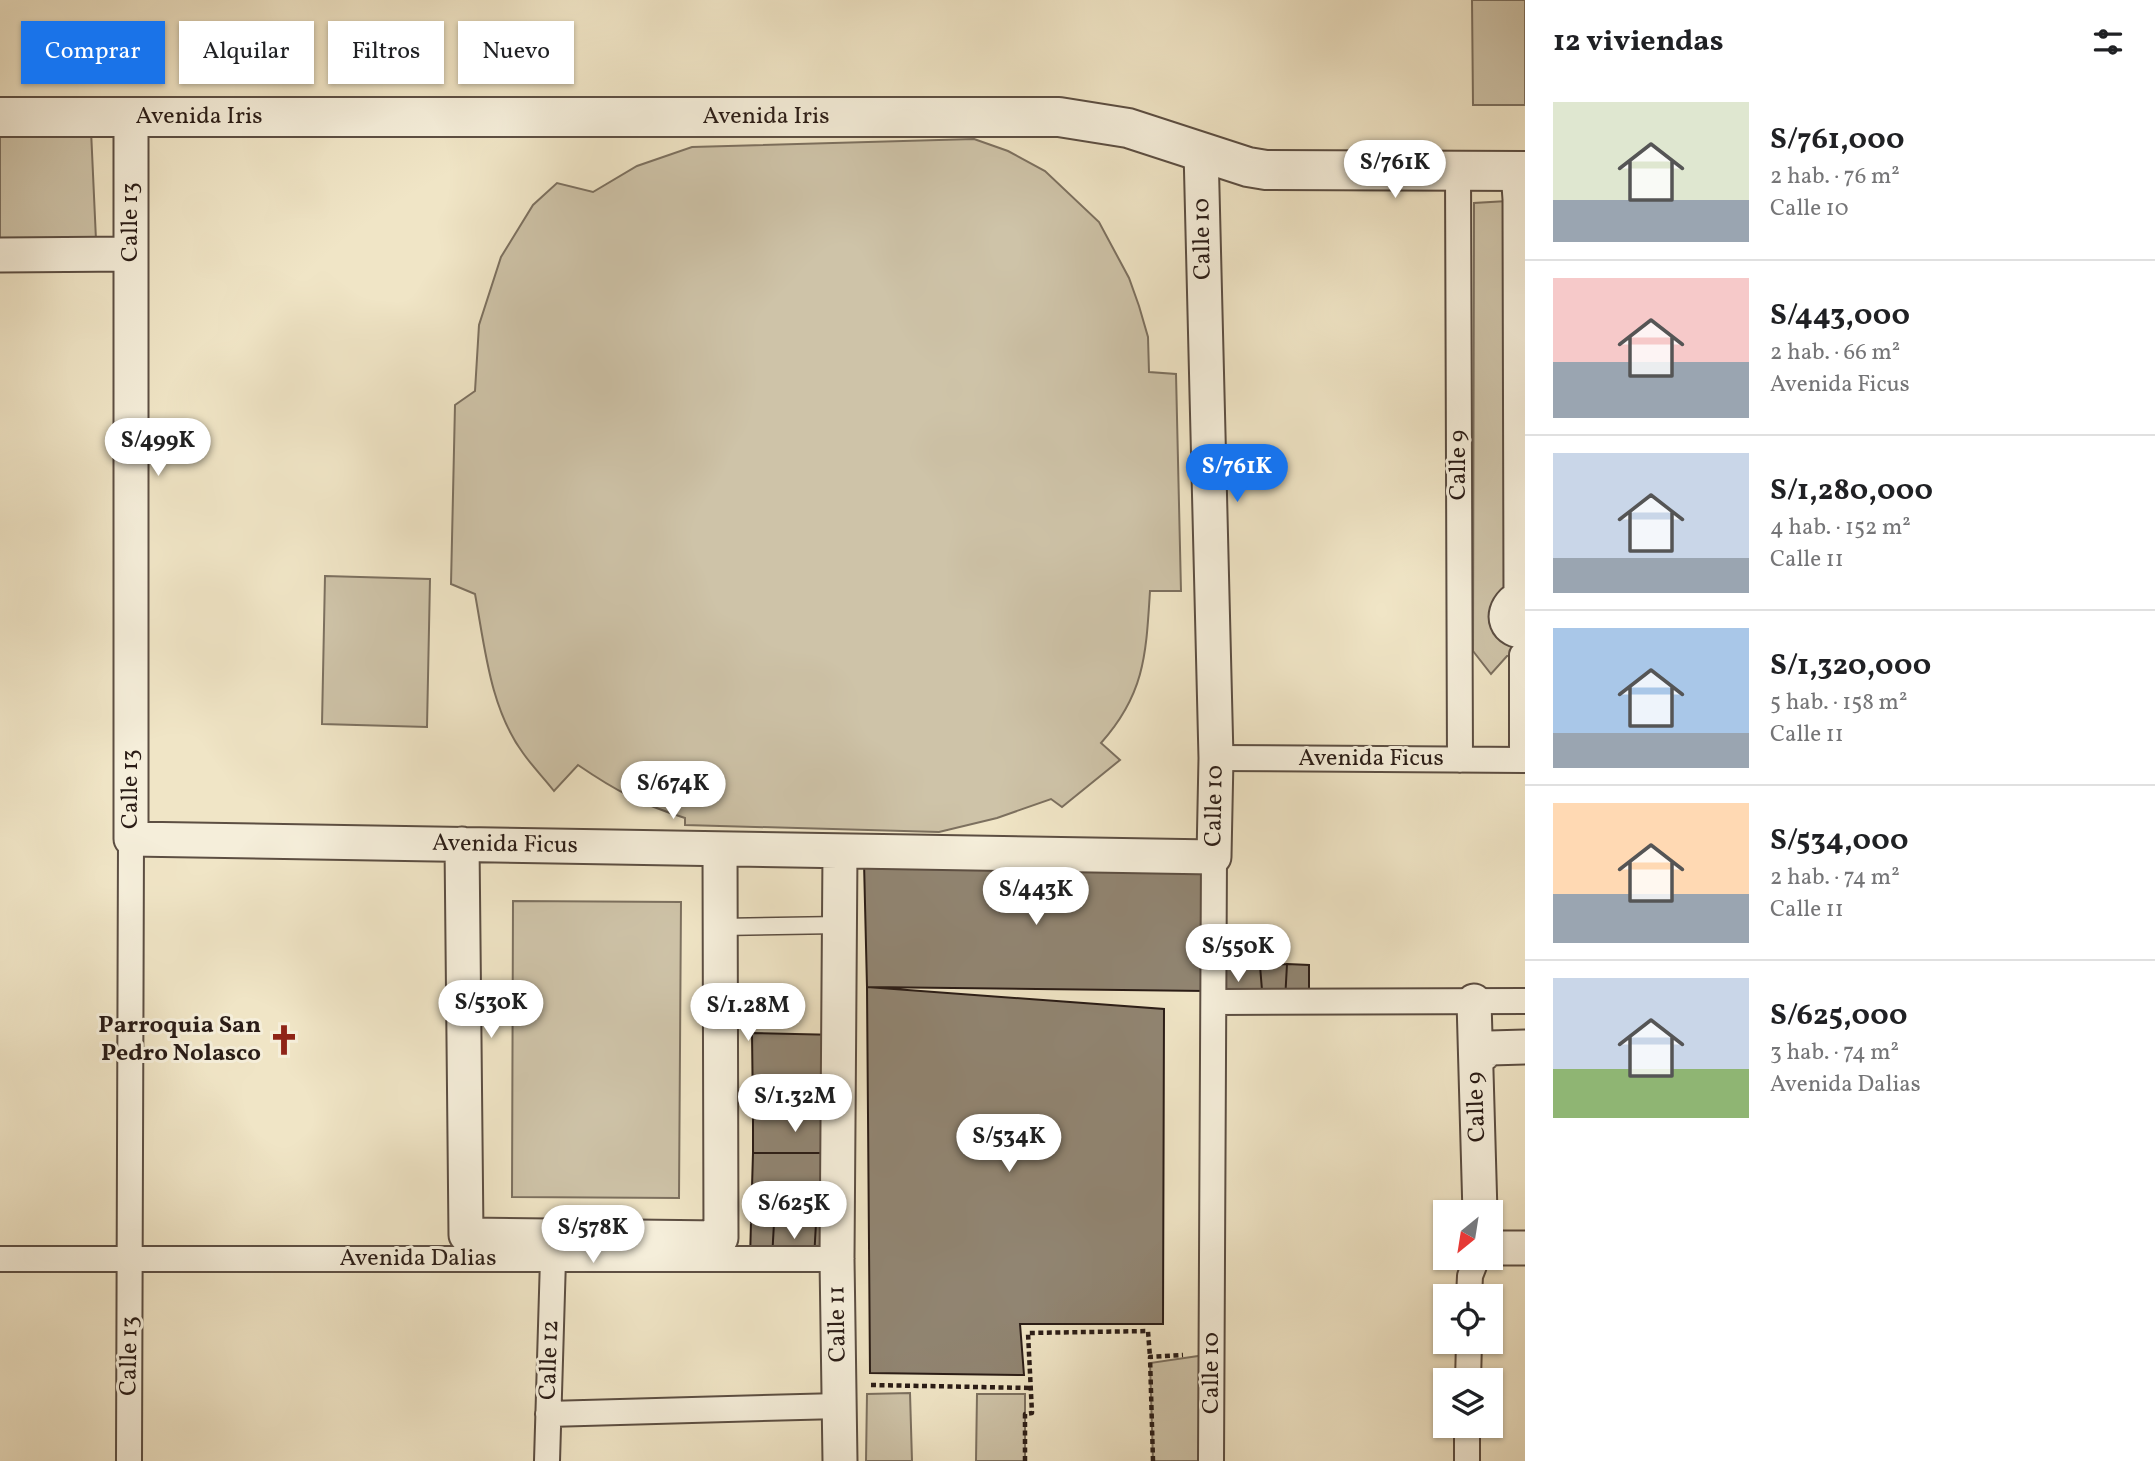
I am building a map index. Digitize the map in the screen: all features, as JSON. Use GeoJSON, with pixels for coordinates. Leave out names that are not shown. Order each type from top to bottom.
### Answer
{"type":"FeatureCollection","features":[{"type":"Feature","properties":{"kind":"street","name":"Avenida Iris"},"geometry":{"type":"LineString","coordinates":[[0,117],[1059,117],[1128,128],[1248,167],[1266,170],[1521,171]]}},
{"type":"Feature","properties":{"kind":"street","name":"Calle 13"},"geometry":{"type":"LineString","coordinates":[[129,1461],[131,117]]}},
{"type":"Feature","properties":{"kind":"street","name":"Calle 10"},"geometry":{"type":"LineString","coordinates":[[1201,150],[1216,758],[1211,1461]]}},
{"type":"Feature","properties":{"kind":"street","name":"Calle 9"},"geometry":{"type":"LineString","coordinates":[[1458,170],[1460,760]]}},
{"type":"Feature","properties":{"kind":"street"},"geometry":{"type":"LineString","coordinates":[[1521,171],[1523,760]]}},
{"type":"Feature","properties":{"kind":"street"},"geometry":{"type":"LineString","coordinates":[[0,255],[131,254]]}},
{"type":"Feature","properties":{"kind":"street","name":"Avenida Ficus"},"geometry":{"type":"LineString","coordinates":[[1216,758],[1523,760]]}},
{"type":"Feature","properties":{"kind":"street","name":"Avenida Ficus"},"geometry":{"type":"LineString","coordinates":[[131,839],[1214,857]]}},
{"type":"Feature","properties":{"kind":"street","name":"Avenida Dalias"},"geometry":{"type":"LineString","coordinates":[[462,844],[466,1236],[722,1238],[720,927]]}},
{"type":"Feature","properties":{"kind":"street"},"geometry":{"type":"LineString","coordinates":[[720,849],[720,927]]}},
{"type":"Feature","properties":{"kind":"street","name":"Calle 11"},"geometry":{"type":"LineString","coordinates":[[840,851],[837,1258],[840,1461]]}},
{"type":"Feature","properties":{"kind":"street","name":"Calle 9"},"geometry":{"type":"LineString","coordinates":[[1475,1001],[1480,1200]]}},
{"type":"Feature","properties":{"kind":"street"},"geometry":{"type":"LineString","coordinates":[[1214,1002],[1525,1001]]}},
{"type":"Feature","properties":{"kind":"street"},"geometry":{"type":"LineString","coordinates":[[1476,1060],[1490,1048],[1525,1048]]}},
{"type":"Feature","properties":{"kind":"street"},"geometry":{"type":"LineString","coordinates":[[1503,1248],[1525,1248]]}},
{"type":"Feature","properties":{"kind":"street","name":"Avenida Dalias"},"geometry":{"type":"LineString","coordinates":[[0,1259],[837,1258]]}},
{"type":"Feature","properties":{"kind":"street","name":"Calle 12"},"geometry":{"type":"LineString","coordinates":[[547,1461],[553,1259]]}},
{"type":"Feature","properties":{"kind":"street"},"geometry":{"type":"LineString","coordinates":[[548,1414],[839,1395]]}},
{"type":"Feature","properties":{"kind":"street"},"geometry":{"type":"LineString","coordinates":[[1467,1438],[1467,1461]]}},
{"type":"Feature","properties":{"kind":"lane"},"geometry":{"type":"LineString","coordinates":[[720,927],[839,925]]}},
{"type":"Feature","properties":{"kind":"path"},"geometry":{"type":"LineString","coordinates":[[1025,1461],[1025,1414],[1032,1413],[1028,1333],[1148,1331],[1153,1461]]}},
{"type":"Feature","properties":{"kind":"path"},"geometry":{"type":"LineString","coordinates":[[1150,1357],[1212,1354]]}},
{"type":"Feature","properties":{"kind":"path"},"geometry":{"type":"LineString","coordinates":[[839,1395],[1031,1388]]}},
{"type":"Feature","properties":{"kind":"shaded area"},"geometry":{"type":"Polygon","coordinates":[[[1472,0],[1525,0],[1525,105],[1473,105],[1472,0]]]}},
{"type":"Feature","properties":{"kind":"shaded area"},"geometry":{"type":"Polygon","coordinates":[[[91,130],[96,240],[0,240],[0,132],[91,130]]]}},
{"type":"Feature","properties":{"kind":"shaded area"},"geometry":{"type":"Polygon","coordinates":[[[974,139],[1008,151],[1045,171],[1099,222],[1129,278],[1139,306],[1148,337],[1149,372],[1176,374],[1181,591],[1150,591],[1144,654],[1135,690],[1116,725],[1101,743],[1120,760],[1062,807],[1051,799],[997,818],[939,832],[685,825],[685,818],[629,796],[578,765],[554,791],[523,753],[503,717],[490,677],[475,594],[451,584],[455,405],[475,391],[479,325],[501,257],[533,205],[557,183],[593,192],[637,166],[692,147],[974,139]]]}},
{"type":"Feature","properties":{"kind":"shaded area"},"geometry":{"type":"Polygon","coordinates":[[[1525,200],[1525,656],[1507,656],[1491,674],[1473,651],[1474,203],[1525,200]]]}},
{"type":"Feature","properties":{"kind":"shaded area"},"geometry":{"type":"Polygon","coordinates":[[[325,576],[430,579],[427,727],[322,724],[325,576]]]}},
{"type":"Feature","properties":{"kind":"shaded area"},"geometry":{"type":"Polygon","coordinates":[[[513,901],[681,902],[679,1198],[512,1197],[513,901]]]}},
{"type":"Feature","properties":{"kind":"shaded area"},"geometry":{"type":"Polygon","coordinates":[[[1212,1354],[1211,1461],[1153,1461],[1150,1363],[1212,1354]]]}},
{"type":"Feature","properties":{"kind":"shaded area"},"geometry":{"type":"Polygon","coordinates":[[[910,1393],[912,1461],[866,1461],[867,1394],[910,1393]]]}},
{"type":"Feature","properties":{"kind":"shaded area"},"geometry":{"type":"Polygon","coordinates":[[[977,1394],[1025,1394],[1025,1461],[976,1461],[977,1394]]]}},
{"type":"Feature","properties":{"kind":"building"},"geometry":{"type":"Polygon","coordinates":[[[864,862],[1207,868],[1206,991],[867,987],[864,862]]]}},
{"type":"Feature","properties":{"kind":"building"},"geometry":{"type":"Polygon","coordinates":[[[1287,964],[1285,1001],[1263,1002],[1260,966],[1287,964]]]}},
{"type":"Feature","properties":{"kind":"building"},"geometry":{"type":"Polygon","coordinates":[[[1287,964],[1309,965],[1309,1002],[1285,1001],[1287,964]]]}},
{"type":"Feature","properties":{"kind":"building"},"geometry":{"type":"Polygon","coordinates":[[[1214,966],[1260,966],[1263,1002],[1215,1002],[1214,966]]]}},
{"type":"Feature","properties":{"kind":"building"},"geometry":{"type":"Polygon","coordinates":[[[867,987],[1164,1009],[1163,1324],[1020,1324],[1024,1375],[870,1373],[867,987]]]}},
{"type":"Feature","properties":{"kind":"building"},"geometry":{"type":"Polygon","coordinates":[[[752,1033],[839,1035],[838,1116],[753,1115],[752,1033]]]}},
{"type":"Feature","properties":{"kind":"building"},"geometry":{"type":"Polygon","coordinates":[[[753,1115],[838,1116],[838,1153],[753,1153],[753,1115]]]}},
{"type":"Feature","properties":{"kind":"building"},"geometry":{"type":"Polygon","coordinates":[[[753,1153],[838,1153],[837,1224],[751,1222],[753,1153]]]}},
{"type":"Feature","properties":{"kind":"building"},"geometry":{"type":"Polygon","coordinates":[[[751,1222],[774,1223],[772,1259],[750,1259],[751,1222]]]}},
{"type":"Feature","properties":{"kind":"building"},"geometry":{"type":"Polygon","coordinates":[[[751,1222],[837,1224],[837,1259],[750,1259],[751,1222]]]}},
{"type":"Feature","properties":{"kind":"building"},"geometry":{"type":"Polygon","coordinates":[[[774,1223],[816,1223],[814,1259],[772,1259],[774,1223]]]}},
{"type":"Feature","properties":{"kind":"place","name":"Parroquia San Pedro Nolasco"},"geometry":{"type":"Point","coordinates":[284,1040]}}]}
